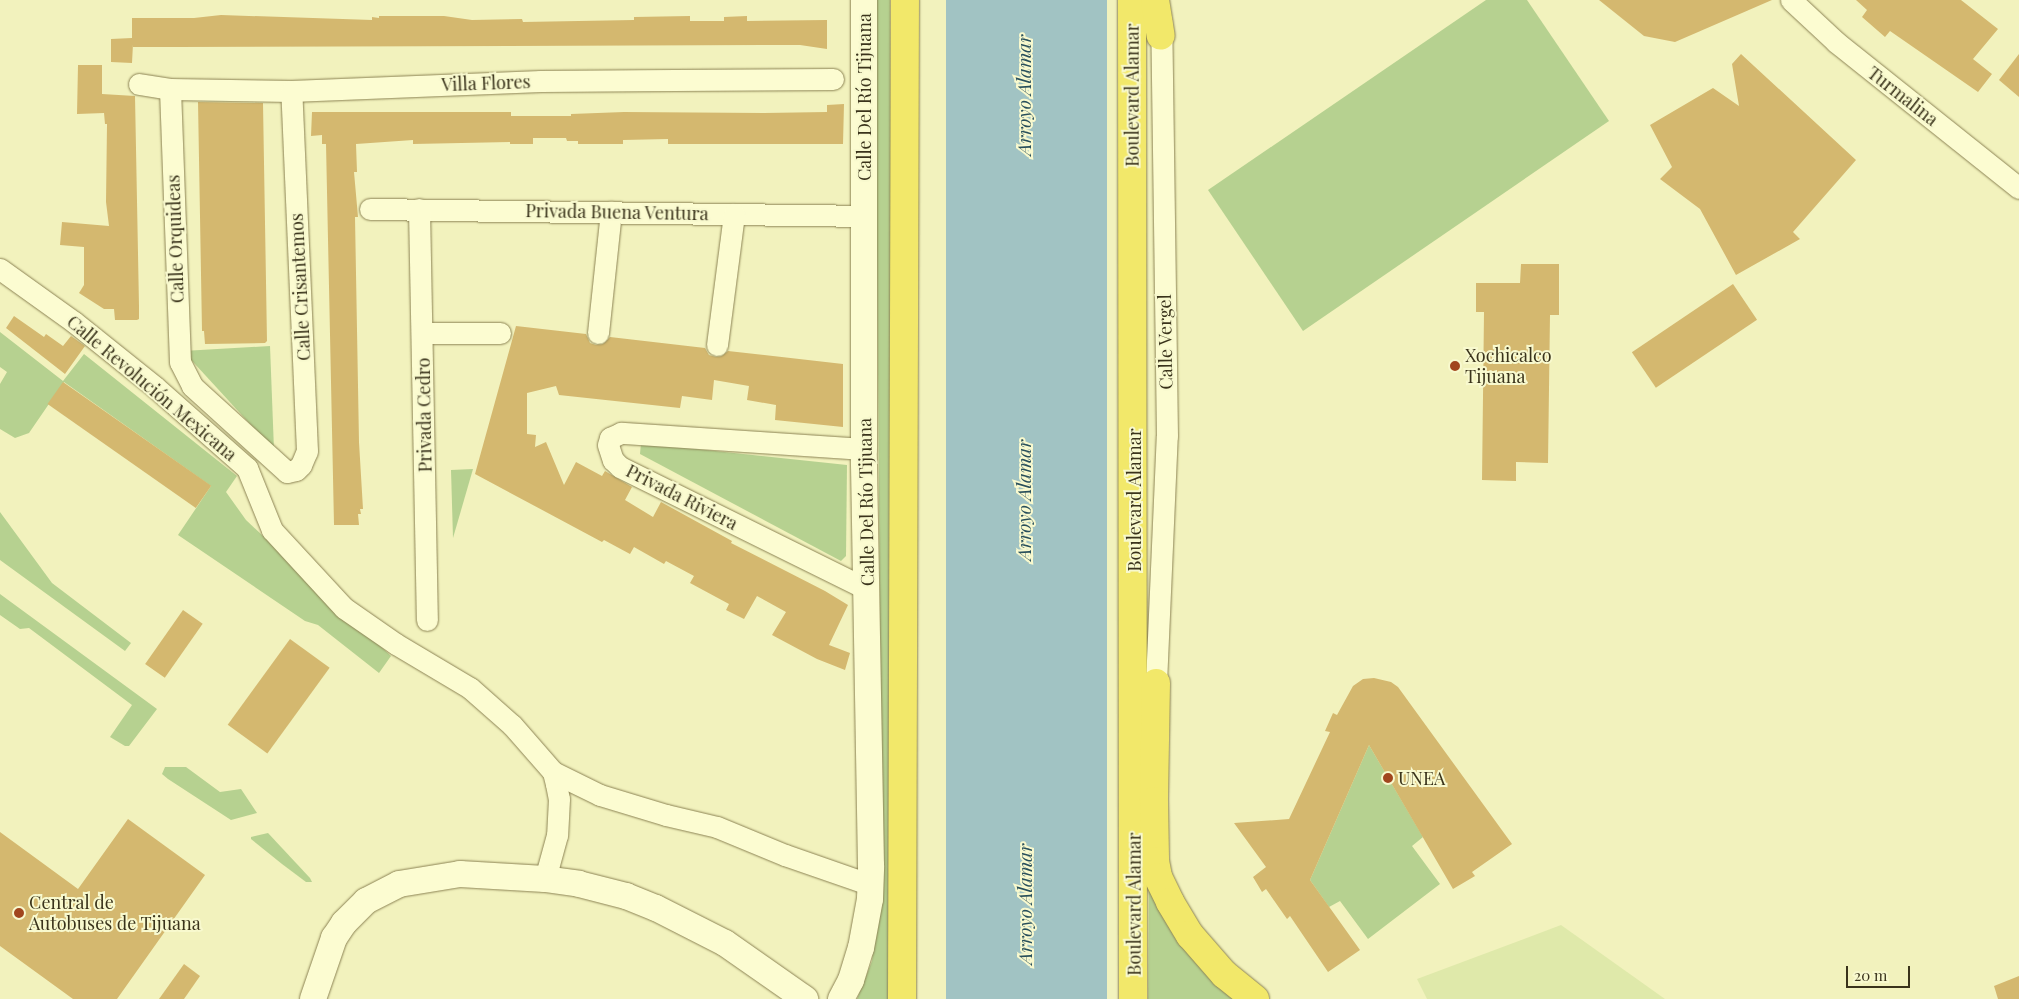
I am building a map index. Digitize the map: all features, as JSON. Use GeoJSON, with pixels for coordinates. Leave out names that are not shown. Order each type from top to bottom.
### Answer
{"type":"FeatureCollection","features":[{"type":"Feature","properties":{"kind":"highway"},"geometry":{"type":"LineString","coordinates":[[902,999],[906,0]]}},
{"type":"Feature","properties":{"kind":"highway","name":"Boulevard Alamar"},"geometry":{"type":"LineString","coordinates":[[1132,0],[1133,999]]}},
{"type":"Feature","properties":{"kind":"highway"},"geometry":{"type":"LineString","coordinates":[[1155,0],[1161,36]]}},
{"type":"Feature","properties":{"kind":"highway"},"geometry":{"type":"LineString","coordinates":[[1134,898],[1156,683]]}},
{"type":"Feature","properties":{"kind":"highway"},"geometry":{"type":"LineString","coordinates":[[1156,683],[1154,802],[1155,861],[1158,877],[1170,902],[1190,935],[1224,974],[1255,999]]}},
{"type":"Feature","properties":{"kind":"street","name":"Calle Del Río Tijuana"},"geometry":{"type":"LineString","coordinates":[[841,999],[852,980],[862,948],[870,884],[864,448],[864,0]]}},
{"type":"Feature","properties":{"kind":"street","name":"Calle Vergel"},"geometry":{"type":"LineString","coordinates":[[1156,683],[1167,436],[1160,0]]}},
{"type":"Feature","properties":{"kind":"street","name":"Turmalina"},"geometry":{"type":"LineString","coordinates":[[1790,0],[1836,42],[2019,188]]}},
{"type":"Feature","properties":{"kind":"street","name":"Villa Flores"},"geometry":{"type":"LineString","coordinates":[[139,84],[170,90],[291,91],[541,81],[864,79]]}},
{"type":"Feature","properties":{"kind":"street","name":"Calle Orquideas"},"geometry":{"type":"LineString","coordinates":[[170,90],[178,349],[180,362],[192,386],[287,472]]}},
{"type":"Feature","properties":{"kind":"street","name":"Calle Crisantemos"},"geometry":{"type":"LineString","coordinates":[[287,472],[296,470],[301,465],[307,451],[291,91]]}},
{"type":"Feature","properties":{"kind":"street","name":"Privada Buena Ventura"},"geometry":{"type":"LineString","coordinates":[[370,209],[864,216]]}},
{"type":"Feature","properties":{"kind":"street","name":"Privada Cedro"},"geometry":{"type":"LineString","coordinates":[[419,209],[423,333],[427,620]]}},
{"type":"Feature","properties":{"kind":"street"},"geometry":{"type":"LineString","coordinates":[[598,332],[611,212]]}},
{"type":"Feature","properties":{"kind":"street"},"geometry":{"type":"LineString","coordinates":[[717,345],[734,214]]}},
{"type":"Feature","properties":{"kind":"street","name":"Calle Revolución Mexicana"},"geometry":{"type":"LineString","coordinates":[[0,269],[74,322],[156,387],[247,468],[272,530],[344,608],[396,644],[470,688],[512,725],[553,772],[559,799],[553,852],[545,879]]}},
{"type":"Feature","properties":{"kind":"street"},"geometry":{"type":"LineString","coordinates":[[423,333],[500,333]]}},
{"type":"Feature","properties":{"kind":"street","name":"Privada Riviera"},"geometry":{"type":"LineString","coordinates":[[864,448],[621,433],[610,438],[608,445],[613,460],[620,467],[867,589]]}},
{"type":"Feature","properties":{"kind":"street"},"geometry":{"type":"LineString","coordinates":[[553,772],[615,800],[666,816],[717,827],[794,858],[870,884]]}},
{"type":"Feature","properties":{"kind":"street"},"geometry":{"type":"LineString","coordinates":[[313,999],[334,938],[366,901],[399,884],[460,874],[545,879],[579,884],[626,896],[656,908],[726,943],[805,999]]}},
{"type":"Feature","properties":{"kind":"green space"},"geometry":{"type":"Polygon","coordinates":[[[875,0],[890,0],[894,999],[857,999],[872,961],[882,865],[875,0]]]}},
{"type":"Feature","properties":{"kind":"green space"},"geometry":{"type":"Polygon","coordinates":[[[1486,0],[1527,0],[1609,121],[1303,331],[1208,190],[1486,0]]]}},
{"type":"Feature","properties":{"kind":"green space"},"geometry":{"type":"Polygon","coordinates":[[[0,332],[63,381],[84,354],[237,476],[226,492],[246,520],[391,656],[379,673],[318,625],[305,621],[178,535],[211,486],[64,382],[29,433],[15,438],[0,429],[0,384],[7,372],[0,367],[0,332]]]}},
{"type":"Feature","properties":{"kind":"green space"},"geometry":{"type":"Polygon","coordinates":[[[270,346],[274,450],[183,351],[270,346]]]}},
{"type":"Feature","properties":{"kind":"green space"},"geometry":{"type":"Polygon","coordinates":[[[641,443],[847,465],[846,556],[841,561],[640,454],[641,443]]]}},
{"type":"Feature","properties":{"kind":"green space"},"geometry":{"type":"Polygon","coordinates":[[[473,469],[453,538],[451,470],[473,469]]]}},
{"type":"Feature","properties":{"kind":"green space"},"geometry":{"type":"Polygon","coordinates":[[[0,512],[52,583],[131,643],[125,651],[0,560],[0,512]]]}},
{"type":"Feature","properties":{"kind":"green space"},"geometry":{"type":"Polygon","coordinates":[[[0,594],[157,709],[129,746],[125,746],[110,737],[132,705],[29,628],[20,629],[0,615],[0,594]]]}},
{"type":"Feature","properties":{"kind":"green space"},"geometry":{"type":"Polygon","coordinates":[[[1369,745],[1423,837],[1412,846],[1440,884],[1368,939],[1340,901],[1329,907],[1310,880],[1369,745]]]}},
{"type":"Feature","properties":{"kind":"green space"},"geometry":{"type":"Polygon","coordinates":[[[165,767],[186,767],[220,792],[241,789],[257,813],[231,820],[168,779],[162,774],[165,767]]]}},
{"type":"Feature","properties":{"kind":"green space"},"geometry":{"type":"Polygon","coordinates":[[[268,833],[312,882],[306,882],[251,839],[251,837],[268,833]]]}},
{"type":"Feature","properties":{"kind":"green space"},"geometry":{"type":"Polygon","coordinates":[[[1149,873],[1240,999],[1148,999],[1149,873]]]}},
{"type":"Feature","properties":{"kind":"green space"},"geometry":{"type":"Polygon","coordinates":[[[1561,925],[1665,999],[1427,999],[1417,979],[1561,925]]]}},
{"type":"Feature","properties":{"kind":"water","name":"Arroyo Alamar"},"geometry":{"type":"Polygon","coordinates":[[[946,0],[1107,0],[1107,999],[946,999],[946,0]]]}},
{"type":"Feature","properties":{"kind":"building"},"geometry":{"type":"Polygon","coordinates":[[[1599,0],[1772,0],[1675,42],[1644,36],[1599,0]]]}},
{"type":"Feature","properties":{"kind":"building"},"geometry":{"type":"Polygon","coordinates":[[[1856,0],[1961,0],[1998,29],[1973,59],[1992,74],[1978,92],[1890,31],[1885,37],[1862,17],[1867,10],[1856,0]]]}},
{"type":"Feature","properties":{"kind":"building"},"geometry":{"type":"Polygon","coordinates":[[[221,15],[372,20],[372,17],[379,18],[379,16],[444,16],[472,20],[522,19],[523,22],[634,20],[634,17],[690,16],[690,21],[724,21],[724,17],[747,16],[747,21],[827,20],[827,49],[800,45],[133,47],[133,44],[132,63],[111,62],[111,39],[132,38],[132,18],[194,18],[221,15]]]}},
{"type":"Feature","properties":{"kind":"building"},"geometry":{"type":"Polygon","coordinates":[[[1741,54],[1856,160],[1793,232],[1800,239],[1736,275],[1700,209],[1660,179],[1672,167],[1650,125],[1713,88],[1739,106],[1732,64],[1741,54]]]}},
{"type":"Feature","properties":{"kind":"building"},"geometry":{"type":"Polygon","coordinates":[[[2019,54],[2019,97],[1999,80],[2019,54]]]}},
{"type":"Feature","properties":{"kind":"building"},"geometry":{"type":"Polygon","coordinates":[[[78,65],[102,65],[102,94],[135,96],[139,306],[139,319],[137,320],[115,320],[114,309],[104,309],[79,293],[84,285],[84,247],[60,245],[62,222],[109,226],[106,202],[107,124],[105,124],[104,113],[77,114],[78,65]]]}},
{"type":"Feature","properties":{"kind":"building"},"geometry":{"type":"Polygon","coordinates":[[[198,102],[263,103],[267,341],[265,343],[205,344],[204,331],[202,331],[198,102]]]}},
{"type":"Feature","properties":{"kind":"building"},"geometry":{"type":"Polygon","coordinates":[[[844,104],[843,144],[668,144],[668,139],[623,140],[623,144],[578,144],[578,141],[567,141],[566,138],[533,138],[533,144],[510,144],[510,142],[413,144],[413,140],[356,144],[357,172],[354,172],[358,217],[355,217],[359,442],[363,509],[360,509],[361,514],[358,514],[359,525],[334,525],[326,144],[322,144],[322,135],[311,136],[312,112],[511,112],[511,116],[571,116],[571,114],[624,112],[827,112],[827,105],[844,104]]]}},
{"type":"Feature","properties":{"kind":"building"},"geometry":{"type":"Polygon","coordinates":[[[1521,264],[1559,264],[1559,315],[1550,315],[1548,463],[1516,462],[1516,481],[1482,480],[1484,312],[1476,312],[1476,283],[1520,283],[1521,264]]]}},
{"type":"Feature","properties":{"kind":"building"},"geometry":{"type":"Polygon","coordinates":[[[1733,284],[1757,320],[1656,388],[1632,352],[1733,284]]]}},
{"type":"Feature","properties":{"kind":"building"},"geometry":{"type":"Polygon","coordinates":[[[14,316],[44,337],[46,334],[63,346],[71,336],[85,346],[65,374],[6,328],[14,316]]]}},
{"type":"Feature","properties":{"kind":"building"},"geometry":{"type":"Polygon","coordinates":[[[516,326],[586,334],[590,343],[596,345],[603,344],[610,337],[705,348],[709,355],[716,357],[722,356],[728,351],[843,364],[843,427],[775,420],[776,405],[747,400],[749,386],[714,380],[712,400],[682,396],[680,408],[559,395],[556,386],[527,393],[527,434],[536,435],[535,447],[546,442],[564,485],[576,462],[602,476],[605,471],[632,487],[625,500],[653,517],[661,502],[732,541],[731,543],[825,591],[848,605],[829,645],[850,653],[845,670],[817,659],[772,635],[786,612],[757,596],[744,619],[726,610],[729,604],[690,583],[694,576],[666,561],[664,564],[634,547],[630,554],[604,540],[602,542],[475,474],[516,326]]]}},
{"type":"Feature","properties":{"kind":"building"},"geometry":{"type":"Polygon","coordinates":[[[63,382],[211,486],[196,508],[48,404],[63,382]]]}},
{"type":"Feature","properties":{"kind":"building"},"geometry":{"type":"Polygon","coordinates":[[[183,610],[203,624],[165,678],[145,664],[183,610]]]}},
{"type":"Feature","properties":{"kind":"building"},"geometry":{"type":"Polygon","coordinates":[[[290,639],[330,668],[267,754],[228,725],[290,639]]]}},
{"type":"Feature","properties":{"kind":"building"},"geometry":{"type":"Polygon","coordinates":[[[1374,678],[1391,682],[1398,687],[1512,844],[1472,872],[1475,876],[1453,889],[1369,745],[1310,880],[1360,950],[1328,972],[1290,916],[1287,919],[1266,889],[1262,892],[1253,877],[1266,867],[1234,823],[1289,819],[1330,732],[1325,731],[1333,713],[1337,715],[1353,686],[1363,679],[1374,678]]]}},
{"type":"Feature","properties":{"kind":"building"},"geometry":{"type":"Polygon","coordinates":[[[128,819],[205,875],[117,999],[73,999],[0,946],[0,832],[78,889],[128,819]]]}},
{"type":"Feature","properties":{"kind":"building"},"geometry":{"type":"Polygon","coordinates":[[[184,964],[200,976],[184,999],[159,999],[184,964]]]}},
{"type":"Feature","properties":{"kind":"building"},"geometry":{"type":"Polygon","coordinates":[[[2019,976],[2019,999],[1998,999],[1994,986],[2019,976]]]}},
{"type":"Feature","properties":{"kind":"place","name":"Xochicalco Tijuana"},"geometry":{"type":"Point","coordinates":[1455,366]}},
{"type":"Feature","properties":{"kind":"place","name":"UNEA"},"geometry":{"type":"Point","coordinates":[1388,778]}},
{"type":"Feature","properties":{"kind":"place","name":"Central de Autobuses de Tijuana"},"geometry":{"type":"Point","coordinates":[19,913]}}]}
